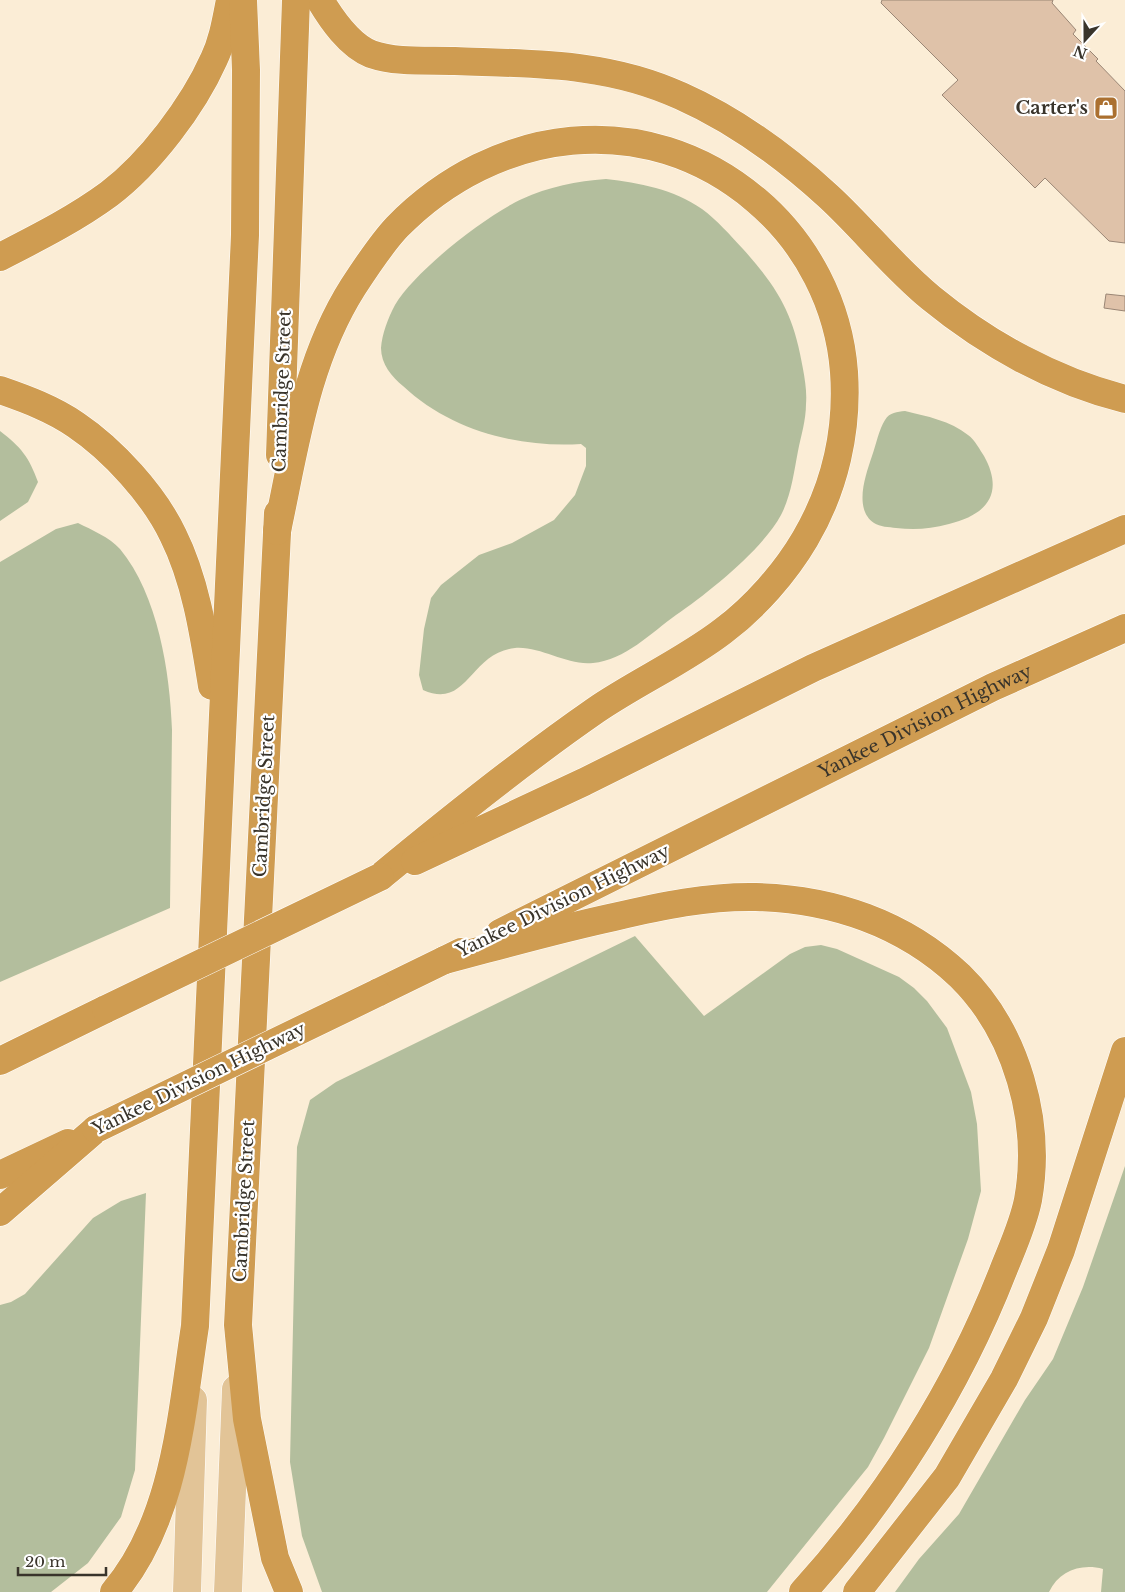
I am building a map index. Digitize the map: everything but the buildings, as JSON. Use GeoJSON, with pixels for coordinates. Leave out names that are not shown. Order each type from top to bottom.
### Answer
{"type":"FeatureCollection","features":[{"type":"Feature","properties":{"kind":"highway"},"geometry":{"type":"LineString","coordinates":[[0,257],[52,230],[110,193],[152,153],[185,112],[214,59],[224,31],[230,0]]}},
{"type":"Feature","properties":{"kind":"highway"},"geometry":{"type":"LineString","coordinates":[[114,1592],[140,1556],[169,1478],[179,1432],[195,1326],[245,235],[246,70],[243,0]]}},
{"type":"Feature","properties":{"kind":"highway","name":"Cambridge Street"},"geometry":{"type":"LineString","coordinates":[[238,1326],[277,530],[296,0]]}},
{"type":"Feature","properties":{"kind":"highway"},"geometry":{"type":"LineString","coordinates":[[320,0],[341,30],[354,43],[370,54],[402,60],[554,65],[617,73],[677,94],[711,110],[739,126],[772,150],[828,196],[911,281],[987,340],[1056,376],[1097,392],[1125,399]]}},
{"type":"Feature","properties":{"kind":"highway"},"geometry":{"type":"LineString","coordinates":[[277,530],[309,382],[322,348],[352,289],[394,229],[442,188],[481,165],[527,148],[555,142],[588,139],[617,139],[682,156],[741,187],[784,225],[806,256],[823,288],[836,324],[843,358],[844,422],[839,456],[820,508],[805,539],[787,564],[749,610],[722,632],[600,708],[481,793],[380,877]]}},
{"type":"Feature","properties":{"kind":"highway"},"geometry":{"type":"LineString","coordinates":[[0,390],[30,401],[76,424],[109,452],[145,491],[173,534],[191,579],[209,666],[220,754]]}},
{"type":"Feature","properties":{"kind":"highway"},"geometry":{"type":"LineString","coordinates":[[0,1061],[380,877],[584,782],[813,668],[1125,529]]}},
{"type":"Feature","properties":{"kind":"highway","name":"Yankee Division Highway"},"geometry":{"type":"LineString","coordinates":[[0,1175],[445,960],[993,687],[1125,628]]}},
{"type":"Feature","properties":{"kind":"highway"},"geometry":{"type":"LineString","coordinates":[[445,960],[558,929],[671,904],[755,897],[797,900],[848,910],[912,938],[948,965],[986,1005],[1009,1049],[1024,1091],[1030,1124],[1031,1172],[1022,1223],[996,1290],[976,1334],[931,1417],[876,1501],[804,1592]]}},
{"type":"Feature","properties":{"kind":"highway"},"geometry":{"type":"LineString","coordinates":[[857,1592],[948,1477],[1004,1379],[1034,1318],[1060,1250],[1125,1051]]}},
{"type":"Feature","properties":{"kind":"highway"},"geometry":{"type":"LineString","coordinates":[[0,1212],[96,1129]]}},
{"type":"Feature","properties":{"kind":"highway"},"geometry":{"type":"LineString","coordinates":[[238,1326],[247,1419],[275,1558],[289,1592]]}},
{"type":"Feature","properties":{"kind":"main road"},"geometry":{"type":"LineString","coordinates":[[188,1592],[195,1326]]}},
{"type":"Feature","properties":{"kind":"main road","name":"Cambridge Street"},"geometry":{"type":"LineString","coordinates":[[228,1592],[238,1326]]}},
{"type":"Feature","properties":{"kind":"green space"},"geometry":{"type":"Polygon","coordinates":[[[606,179],[656,188],[680,196],[702,209],[756,263],[783,304],[795,333],[806,395],[804,422],[787,500],[781,515],[772,528],[733,570],[637,645],[616,657],[605,661],[583,663],[525,648],[515,648],[500,652],[488,659],[460,687],[450,693],[438,694],[423,690],[419,675],[424,629],[431,598],[441,585],[479,555],[512,543],[554,520],[575,495],[586,466],[586,448],[581,444],[533,443],[509,439],[463,425],[442,414],[403,386],[388,370],[381,354],[386,326],[395,305],[418,276],[452,246],[489,218],[522,199],[542,191],[584,181],[606,179]]]}},
{"type":"Feature","properties":{"kind":"green space"},"geometry":{"type":"Polygon","coordinates":[[[905,411],[954,426],[968,435],[977,445],[990,469],[993,481],[992,492],[982,509],[962,520],[949,524],[916,529],[882,526],[874,523],[868,517],[864,509],[863,500],[864,481],[879,432],[889,415],[905,411]]]}},
{"type":"Feature","properties":{"kind":"green space"},"geometry":{"type":"Polygon","coordinates":[[[0,431],[24,453],[38,482],[28,502],[0,521],[0,431]]]}},
{"type":"Feature","properties":{"kind":"green space"},"geometry":{"type":"Polygon","coordinates":[[[78,523],[106,537],[120,549],[144,589],[160,635],[165,659],[172,730],[170,908],[0,982],[0,562],[56,529],[78,523]]]}},
{"type":"Feature","properties":{"kind":"green space"},"geometry":{"type":"Polygon","coordinates":[[[635,936],[704,1016],[790,954],[805,947],[821,945],[837,949],[899,977],[927,1001],[947,1028],[971,1092],[977,1124],[981,1191],[968,1239],[929,1348],[868,1467],[767,1592],[322,1592],[302,1536],[290,1462],[297,1147],[310,1100],[336,1082],[635,936]]]}},
{"type":"Feature","properties":{"kind":"green space"},"geometry":{"type":"Polygon","coordinates":[[[1125,1166],[1125,1592],[1101,1592],[1103,1569],[1087,1567],[1072,1570],[1065,1574],[1053,1585],[1049,1592],[895,1592],[919,1559],[959,1514],[1025,1400],[1053,1359],[1083,1287],[1125,1166]]]}},
{"type":"Feature","properties":{"kind":"green space"},"geometry":{"type":"Polygon","coordinates":[[[146,1193],[135,1470],[121,1517],[88,1563],[51,1592],[0,1592],[0,1305],[11,1302],[25,1294],[93,1218],[121,1201],[146,1193]]]}},
{"type":"Feature","properties":{"kind":"place","name":"Carter's"},"geometry":{"type":"Point","coordinates":[1106,108]}}]}
